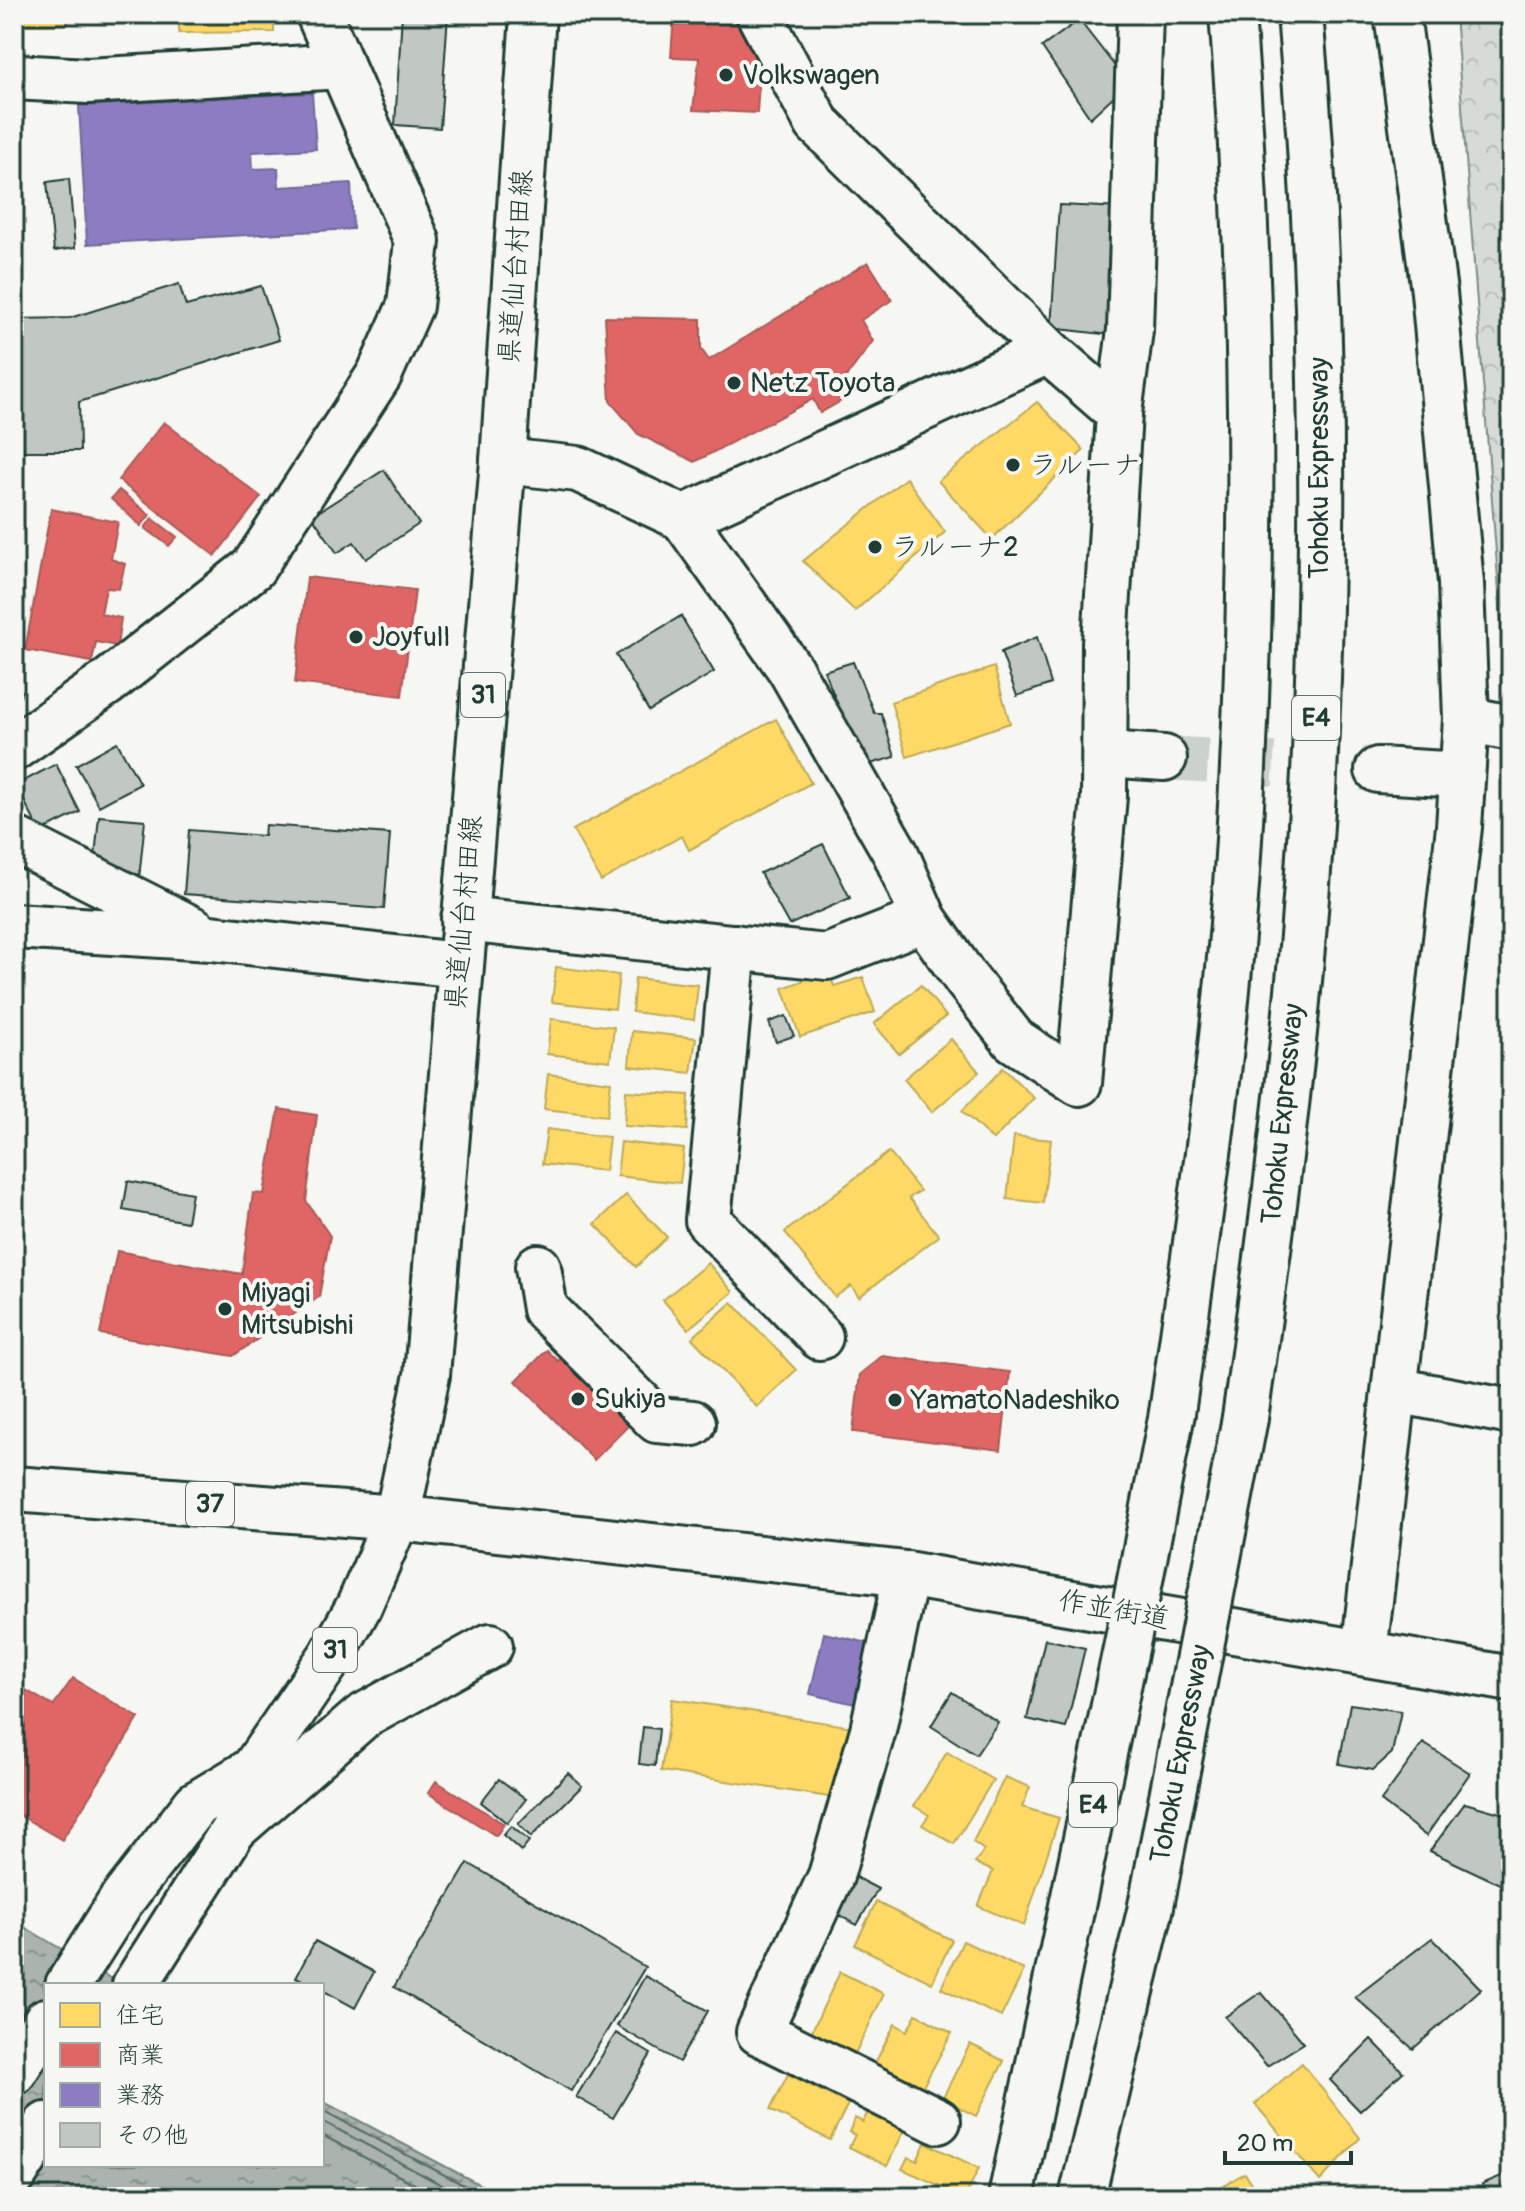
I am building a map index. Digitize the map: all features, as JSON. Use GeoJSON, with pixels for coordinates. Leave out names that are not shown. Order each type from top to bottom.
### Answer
{"type":"FeatureCollection","features":[{"type":"Feature","properties":{"kind":"main road"},"geometry":{"type":"LineString","coordinates":[[14,748],[107,683],[253,568],[379,375],[410,306],[417,241],[319,14]]}},
{"type":"Feature","properties":{"kind":"main road","name":"県道仙台村田線"},"geometry":{"type":"LineString","coordinates":[[136,1983],[234,1829],[253,1770],[331,1656],[359,1606],[397,1518],[427,1375],[503,461],[533,14]]}},
{"type":"Feature","properties":{"kind":"main road"},"geometry":{"type":"LineString","coordinates":[[759,14],[817,123],[1048,351],[1119,413]]}},
{"type":"Feature","properties":{"kind":"main road"},"geometry":{"type":"LineString","coordinates":[[503,461],[578,469],[683,518],[790,669],[896,854],[924,919],[1014,1040],[1079,1083],[1105,754],[1105,644],[1119,413],[1130,330],[1140,14]]}},
{"type":"Feature","properties":{"kind":"main road","name":"E4"},"geometry":{"type":"LineString","coordinates":[[1011,2197],[1137,1596],[1172,1413],[1220,1052],[1239,841],[1248,647],[1250,438],[1246,245],[1232,14]]}},
{"type":"Feature","properties":{"kind":"main road","name":"Tohoku Expressway"},"geometry":{"type":"LineString","coordinates":[[1082,2197],[1150,1911],[1245,1418],[1271,1234],[1292,1037],[1310,842],[1319,638],[1320,442],[1316,242],[1300,14]]}},
{"type":"Feature","properties":{"kind":"main road"},"geometry":{"type":"LineString","coordinates":[[1364,1653],[1466,719],[1461,583],[1434,292],[1397,14]]}},
{"type":"Feature","properties":{"kind":"main road"},"geometry":{"type":"LineString","coordinates":[[14,77],[88,81],[342,66]]}},
{"type":"Feature","properties":{"kind":"main road"},"geometry":{"type":"LineString","coordinates":[[683,518],[1048,351]]}},
{"type":"Feature","properties":{"kind":"main road"},"geometry":{"type":"LineString","coordinates":[[1466,719],[1511,728]]}},
{"type":"Feature","properties":{"kind":"main road"},"geometry":{"type":"LineString","coordinates":[[1105,754],[1164,758]]}},
{"type":"Feature","properties":{"kind":"main road"},"geometry":{"type":"LineString","coordinates":[[1378,770],[1462,775]]}},
{"type":"Feature","properties":{"kind":"main road"},"geometry":{"type":"LineString","coordinates":[[14,839],[211,938]]}},
{"type":"Feature","properties":{"kind":"main road"},"geometry":{"type":"LineString","coordinates":[[464,919],[827,957],[924,919]]}},
{"type":"Feature","properties":{"kind":"main road"},"geometry":{"type":"LineString","coordinates":[[14,926],[211,938],[459,965]]}},
{"type":"Feature","properties":{"kind":"main road"},"geometry":{"type":"LineString","coordinates":[[734,947],[708,1220],[820,1337]]}},
{"type":"Feature","properties":{"kind":"main road"},"geometry":{"type":"LineString","coordinates":[[538,1267],[545,1309],[657,1420],[693,1423]]}},
{"type":"Feature","properties":{"kind":"main road"},"geometry":{"type":"LineString","coordinates":[[1395,1390],[1511,1412]]}},
{"type":"Feature","properties":{"kind":"main road","name":"37"},"geometry":{"type":"LineString","coordinates":[[17,1492],[397,1518]]}},
{"type":"Feature","properties":{"kind":"main road","name":"作並街道"},"geometry":{"type":"LineString","coordinates":[[397,1518],[906,1574],[1511,1679]]}},
{"type":"Feature","properties":{"kind":"main road"},"geometry":{"type":"LineString","coordinates":[[906,1574],[873,1730],[831,1876],[759,2032],[938,2121]]}},
{"type":"Feature","properties":{"kind":"main road"},"geometry":{"type":"LineString","coordinates":[[234,1829],[362,1717],[490,1646]]}},
{"type":"Feature","properties":{"kind":"main road","name":"県道仙台村田線"},"geometry":{"type":"LineString","coordinates":[[69,1983],[121,1901],[196,1804],[253,1770]]}},
{"type":"Feature","properties":{"kind":"main road"},"geometry":{"type":"LineString","coordinates":[[14,2072],[44,2024]]}},
{"type":"Feature","properties":{"kind":"main road"},"geometry":{"type":"LineString","coordinates":[[14,2175],[44,2128]]}},
{"type":"Feature","properties":{"kind":"green space"},"geometry":{"type":"Polygon","coordinates":[[[1455,14],[1511,14],[1511,711],[1508,710],[1455,14]]]}},
{"type":"Feature","properties":{"kind":"water"},"geometry":{"type":"Polygon","coordinates":[[[14,1921],[119,1983],[44,1983],[44,2167],[324,2167],[324,2102],[503,2197],[14,2197],[14,1921]]]}},
{"type":"Feature","properties":{"kind":"building: 住宅"},"geometry":{"type":"Polygon","coordinates":[[[14,14],[68,14],[68,24],[14,25],[14,14]]]}},
{"type":"Feature","properties":{"kind":"building: 住宅"},"geometry":{"type":"Polygon","coordinates":[[[92,14],[148,14],[148,19],[92,21],[92,14]]]}},
{"type":"Feature","properties":{"kind":"building: 住宅"},"geometry":{"type":"Polygon","coordinates":[[[179,14],[274,14],[274,32],[179,33],[179,14]]]}},
{"type":"Feature","properties":{"kind":"building: 住宅","name":"ラルーナ"},"geometry":{"type":"Polygon","coordinates":[[[1037,402],[1084,450],[992,539],[938,481],[1037,402]]]}},
{"type":"Feature","properties":{"kind":"building: 住宅","name":"ラルーナ2"},"geometry":{"type":"Polygon","coordinates":[[[906,478],[945,532],[855,611],[803,561],[906,478]]]}},
{"type":"Feature","properties":{"kind":"building: 住宅"},"geometry":{"type":"Polygon","coordinates":[[[994,667],[1010,723],[907,757],[891,702],[994,667]]]}},
{"type":"Feature","properties":{"kind":"building: 住宅"},"geometry":{"type":"Polygon","coordinates":[[[776,719],[811,783],[689,850],[682,836],[601,881],[573,830],[776,719]]]}},
{"type":"Feature","properties":{"kind":"building: 住宅"},"geometry":{"type":"Polygon","coordinates":[[[556,967],[619,975],[615,1009],[552,1002],[556,967]]]}},
{"type":"Feature","properties":{"kind":"building: 住宅"},"geometry":{"type":"Polygon","coordinates":[[[829,971],[834,986],[863,977],[875,1012],[800,1037],[783,988],[829,971]]]}},
{"type":"Feature","properties":{"kind":"building: 住宅"},"geometry":{"type":"Polygon","coordinates":[[[635,978],[698,985],[694,1020],[632,1012],[635,978]]]}},
{"type":"Feature","properties":{"kind":"building: 住宅"},"geometry":{"type":"Polygon","coordinates":[[[921,985],[946,1016],[899,1054],[874,1024],[921,985]]]}},
{"type":"Feature","properties":{"kind":"building: 住宅"},"geometry":{"type":"Polygon","coordinates":[[[551,1019],[614,1027],[610,1061],[547,1054],[551,1019]]]}},
{"type":"Feature","properties":{"kind":"building: 住宅"},"geometry":{"type":"Polygon","coordinates":[[[632,1031],[696,1038],[691,1073],[629,1066],[632,1031]]]}},
{"type":"Feature","properties":{"kind":"building: 住宅"},"geometry":{"type":"Polygon","coordinates":[[[951,1039],[979,1072],[932,1112],[904,1079],[951,1039]]]}},
{"type":"Feature","properties":{"kind":"building: 住宅"},"geometry":{"type":"Polygon","coordinates":[[[1003,1068],[1034,1098],[993,1140],[962,1111],[1003,1068]]]}},
{"type":"Feature","properties":{"kind":"building: 住宅"},"geometry":{"type":"Polygon","coordinates":[[[548,1074],[611,1082],[607,1116],[544,1109],[548,1074]]]}},
{"type":"Feature","properties":{"kind":"building: 住宅"},"geometry":{"type":"Polygon","coordinates":[[[626,1091],[689,1095],[687,1130],[624,1126],[626,1091]]]}},
{"type":"Feature","properties":{"kind":"building: 住宅"},"geometry":{"type":"Polygon","coordinates":[[[547,1129],[609,1137],[605,1171],[542,1164],[547,1129]]]}},
{"type":"Feature","properties":{"kind":"building: 住宅"},"geometry":{"type":"Polygon","coordinates":[[[1014,1136],[1051,1140],[1043,1203],[1007,1199],[1014,1136]]]}},
{"type":"Feature","properties":{"kind":"building: 住宅"},"geometry":{"type":"Polygon","coordinates":[[[621,1142],[684,1149],[680,1183],[617,1176],[621,1142]]]}},
{"type":"Feature","properties":{"kind":"building: 住宅"},"geometry":{"type":"Polygon","coordinates":[[[889,1152],[920,1191],[909,1198],[939,1236],[859,1297],[851,1286],[835,1297],[785,1232],[889,1152]]]}},
{"type":"Feature","properties":{"kind":"building: 住宅"},"geometry":{"type":"Polygon","coordinates":[[[626,1195],[667,1237],[636,1267],[595,1224],[626,1195]]]}},
{"type":"Feature","properties":{"kind":"building: 住宅"},"geometry":{"type":"Polygon","coordinates":[[[708,1263],[733,1292],[688,1329],[663,1300],[708,1263]]]}},
{"type":"Feature","properties":{"kind":"building: 住宅"},"geometry":{"type":"Polygon","coordinates":[[[732,1302],[796,1370],[757,1407],[692,1338],[732,1302]]]}},
{"type":"Feature","properties":{"kind":"building: 住宅"},"geometry":{"type":"Polygon","coordinates":[[[672,1699],[860,1728],[849,1800],[661,1771],[672,1699]]]}},
{"type":"Feature","properties":{"kind":"building: 住宅"},"geometry":{"type":"Polygon","coordinates":[[[947,1752],[993,1780],[954,1844],[922,1825],[929,1815],[914,1806],[947,1752]]]}},
{"type":"Feature","properties":{"kind":"building: 住宅"},"geometry":{"type":"Polygon","coordinates":[[[1005,1777],[1030,1787],[1022,1807],[1059,1818],[1024,1926],[978,1906],[993,1871],[975,1863],[984,1850],[973,1842],[1005,1777]]]}},
{"type":"Feature","properties":{"kind":"building: 住宅"},"geometry":{"type":"Polygon","coordinates":[[[876,1902],[952,1940],[932,1983],[855,1945],[876,1902]]]}},
{"type":"Feature","properties":{"kind":"building: 住宅"},"geometry":{"type":"Polygon","coordinates":[[[963,1941],[1024,1970],[1001,2017],[941,1988],[963,1941]]]}},
{"type":"Feature","properties":{"kind":"building: 住宅"},"geometry":{"type":"Polygon","coordinates":[[[840,1972],[884,1994],[853,2058],[809,2037],[840,1972]]]}},
{"type":"Feature","properties":{"kind":"building: 住宅"},"geometry":{"type":"Polygon","coordinates":[[[916,2014],[952,2033],[920,2092],[873,2067],[895,2024],[907,2031],[916,2014]]]}},
{"type":"Feature","properties":{"kind":"building: 住宅"},"geometry":{"type":"Polygon","coordinates":[[[970,2044],[1004,2061],[976,2116],[942,2099],[970,2044]]]}},
{"type":"Feature","properties":{"kind":"building: 住宅"},"geometry":{"type":"Polygon","coordinates":[[[1302,2063],[1360,2138],[1320,2181],[1255,2104],[1302,2063]]]}},
{"type":"Feature","properties":{"kind":"building: 住宅"},"geometry":{"type":"Polygon","coordinates":[[[788,2074],[848,2104],[830,2140],[770,2110],[788,2074]]]}},
{"type":"Feature","properties":{"kind":"building: 住宅"},"geometry":{"type":"Polygon","coordinates":[[[870,2107],[907,2125],[887,2166],[849,2147],[855,2135],[849,2132],[855,2118],[863,2122],[870,2107]]]}},
{"type":"Feature","properties":{"kind":"building: 住宅"},"geometry":{"type":"Polygon","coordinates":[[[925,2143],[979,2168],[965,2197],[902,2169],[908,2157],[917,2161],[925,2143]]]}},
{"type":"Feature","properties":{"kind":"building: 住宅"},"geometry":{"type":"Polygon","coordinates":[[[1245,2173],[1259,2197],[1203,2197],[1245,2173]]]}},
{"type":"Feature","properties":{"kind":"building: 商業"},"geometry":{"type":"Polygon","coordinates":[[[674,14],[732,14],[760,66],[757,113],[693,110],[699,58],[671,57],[674,14]]]}},
{"type":"Feature","properties":{"kind":"building: 商業"},"geometry":{"type":"Polygon","coordinates":[[[868,262],[892,300],[861,320],[873,341],[841,384],[848,397],[820,413],[813,399],[695,462],[638,434],[610,401],[605,317],[701,319],[701,349],[709,360],[868,262]]]}},
{"type":"Feature","properties":{"kind":"building: 商業"},"geometry":{"type":"Polygon","coordinates":[[[164,422],[261,497],[215,556],[118,480],[164,422]]]}},
{"type":"Feature","properties":{"kind":"building: 商業"},"geometry":{"type":"Polygon","coordinates":[[[119,490],[150,515],[141,526],[111,499],[119,490]]]}},
{"type":"Feature","properties":{"kind":"building: 商業"},"geometry":{"type":"Polygon","coordinates":[[[51,509],[118,522],[111,559],[125,564],[119,589],[106,588],[101,614],[121,618],[117,646],[96,642],[92,662],[25,650],[51,509]]]}},
{"type":"Feature","properties":{"kind":"building: 商業"},"geometry":{"type":"Polygon","coordinates":[[[152,518],[177,537],[169,546],[145,528],[152,518]]]}},
{"type":"Feature","properties":{"kind":"building: 商業"},"geometry":{"type":"Polygon","coordinates":[[[307,577],[415,590],[402,696],[295,683],[307,577]]]}},
{"type":"Feature","properties":{"kind":"building: 商業"},"geometry":{"type":"Polygon","coordinates":[[[279,1109],[317,1115],[306,1201],[330,1236],[319,1297],[233,1356],[100,1334],[117,1251],[242,1274],[253,1193],[264,1194],[279,1109]]]}},
{"type":"Feature","properties":{"kind":"building: 商業"},"geometry":{"type":"Polygon","coordinates":[[[547,1350],[558,1361],[569,1350],[636,1418],[594,1460],[516,1381],[547,1350]]]}},
{"type":"Feature","properties":{"kind":"building: 商業"},"geometry":{"type":"Polygon","coordinates":[[[882,1356],[1010,1372],[1001,1450],[853,1432],[860,1374],[882,1356]]]}},
{"type":"Feature","properties":{"kind":"building: 商業"},"geometry":{"type":"Polygon","coordinates":[[[73,1678],[139,1718],[62,1840],[14,1812],[14,1683],[53,1706],[73,1678]]]}},
{"type":"Feature","properties":{"kind":"building: 商業"},"geometry":{"type":"Polygon","coordinates":[[[436,1781],[504,1824],[496,1836],[428,1793],[436,1781]]]}},
{"type":"Feature","properties":{"kind":"building: 業務"},"geometry":{"type":"Polygon","coordinates":[[[312,93],[316,149],[252,152],[253,169],[278,168],[279,187],[351,183],[353,229],[87,244],[79,106],[312,93]]]}},
{"type":"Feature","properties":{"kind":"building: 業務"},"geometry":{"type":"Polygon","coordinates":[[[824,1633],[873,1644],[860,1705],[810,1694],[824,1633]]]}},
{"type":"Feature","properties":{"kind":"building: その他"},"geometry":{"type":"Polygon","coordinates":[[[402,14],[448,14],[440,128],[395,125],[402,14]]]}},
{"type":"Feature","properties":{"kind":"building: その他"},"geometry":{"type":"Polygon","coordinates":[[[1079,20],[1128,83],[1090,118],[1042,47],[1079,20]]]}},
{"type":"Feature","properties":{"kind":"building: その他"},"geometry":{"type":"Polygon","coordinates":[[[69,179],[75,248],[54,251],[47,182],[69,179]]]}},
{"type":"Feature","properties":{"kind":"building: その他"},"geometry":{"type":"Polygon","coordinates":[[[1059,205],[1122,208],[1111,335],[1051,328],[1059,205]]]}},
{"type":"Feature","properties":{"kind":"building: その他"},"geometry":{"type":"Polygon","coordinates":[[[179,284],[186,306],[261,286],[279,340],[79,402],[80,451],[14,451],[14,319],[70,318],[179,284]]]}},
{"type":"Feature","properties":{"kind":"building: その他"},"geometry":{"type":"Polygon","coordinates":[[[384,470],[419,524],[366,559],[354,542],[337,553],[312,516],[384,470]]]}},
{"type":"Feature","properties":{"kind":"building: その他"},"geometry":{"type":"Polygon","coordinates":[[[681,616],[714,672],[649,711],[616,655],[681,616]]]}},
{"type":"Feature","properties":{"kind":"building: その他"},"geometry":{"type":"Polygon","coordinates":[[[1037,637],[1051,684],[1017,696],[1001,652],[1037,637]]]}},
{"type":"Feature","properties":{"kind":"building: その他"},"geometry":{"type":"Polygon","coordinates":[[[853,662],[874,713],[881,713],[895,757],[863,766],[824,671],[853,662]]]}},
{"type":"Feature","properties":{"kind":"building: その他"},"geometry":{"type":"Polygon","coordinates":[[[14,688],[22,691],[14,714],[14,688]]]}},
{"type":"Feature","properties":{"kind":"building: その他"},"geometry":{"type":"Polygon","coordinates":[[[117,742],[140,784],[99,806],[76,765],[117,742]]]}},
{"type":"Feature","properties":{"kind":"building: その他"},"geometry":{"type":"Polygon","coordinates":[[[56,764],[80,812],[40,832],[16,785],[56,764]]]}},
{"type":"Feature","properties":{"kind":"building: その他"},"geometry":{"type":"Polygon","coordinates":[[[99,816],[145,820],[139,879],[104,868],[105,858],[95,857],[99,816]]]}},
{"type":"Feature","properties":{"kind":"building: その他"},"geometry":{"type":"Polygon","coordinates":[[[265,825],[390,834],[384,909],[184,894],[189,830],[264,836],[265,825]]]}},
{"type":"Feature","properties":{"kind":"building: その他"},"geometry":{"type":"Polygon","coordinates":[[[823,844],[850,898],[789,925],[760,873],[823,844]]]}},
{"type":"Feature","properties":{"kind":"building: その他"},"geometry":{"type":"Polygon","coordinates":[[[786,1016],[794,1036],[776,1042],[769,1022],[786,1016]]]}},
{"type":"Feature","properties":{"kind":"building: その他"},"geometry":{"type":"Polygon","coordinates":[[[128,1181],[192,1193],[187,1222],[123,1210],[128,1181]]]}},
{"type":"Feature","properties":{"kind":"building: その他"},"geometry":{"type":"Polygon","coordinates":[[[1045,1639],[1085,1648],[1066,1728],[1027,1719],[1045,1639]]]}},
{"type":"Feature","properties":{"kind":"building: その他"},"geometry":{"type":"Polygon","coordinates":[[[952,1692],[998,1722],[976,1755],[931,1726],[952,1692]]]}},
{"type":"Feature","properties":{"kind":"building: その他"},"geometry":{"type":"Polygon","coordinates":[[[1350,1704],[1401,1711],[1392,1753],[1373,1770],[1339,1764],[1350,1704]]]}},
{"type":"Feature","properties":{"kind":"building: その他"},"geometry":{"type":"Polygon","coordinates":[[[643,1727],[659,1729],[655,1766],[639,1764],[643,1727]]]}},
{"type":"Feature","properties":{"kind":"building: その他"},"geometry":{"type":"Polygon","coordinates":[[[1423,1743],[1470,1773],[1426,1836],[1381,1801],[1423,1743]]]}},
{"type":"Feature","properties":{"kind":"building: その他"},"geometry":{"type":"Polygon","coordinates":[[[568,1773],[582,1786],[531,1837],[518,1824],[568,1773]]]}},
{"type":"Feature","properties":{"kind":"building: その他"},"geometry":{"type":"Polygon","coordinates":[[[499,1779],[526,1799],[507,1823],[481,1802],[499,1779]]]}},
{"type":"Feature","properties":{"kind":"building: その他"},"geometry":{"type":"Polygon","coordinates":[[[1465,1803],[1511,1816],[1511,1883],[1508,1888],[1430,1851],[1465,1803]]]}},
{"type":"Feature","properties":{"kind":"building: その他"},"geometry":{"type":"Polygon","coordinates":[[[511,1826],[529,1841],[521,1851],[503,1835],[511,1826]]]}},
{"type":"Feature","properties":{"kind":"building: その他"},"geometry":{"type":"Polygon","coordinates":[[[468,1863],[645,1967],[571,2091],[394,1987],[468,1863]]]}},
{"type":"Feature","properties":{"kind":"building: その他"},"geometry":{"type":"Polygon","coordinates":[[[855,1877],[878,1889],[857,1925],[835,1913],[855,1877]]]}},
{"type":"Feature","properties":{"kind":"building: その他"},"geometry":{"type":"Polygon","coordinates":[[[1432,1938],[1481,1989],[1413,2049],[1355,1997],[1432,1938]]]}},
{"type":"Feature","properties":{"kind":"building: その他"},"geometry":{"type":"Polygon","coordinates":[[[315,1941],[374,1972],[355,2008],[324,1991],[324,1983],[308,1983],[296,1977],[315,1941]]]}},
{"type":"Feature","properties":{"kind":"building: その他"},"geometry":{"type":"Polygon","coordinates":[[[645,1976],[708,2011],[679,2062],[617,2026],[645,1976]]]}},
{"type":"Feature","properties":{"kind":"building: その他"},"geometry":{"type":"Polygon","coordinates":[[[1261,1992],[1304,2043],[1267,2066],[1225,2017],[1261,1992]]]}},
{"type":"Feature","properties":{"kind":"building: その他"},"geometry":{"type":"Polygon","coordinates":[[[616,2033],[651,2054],[613,2118],[576,2097],[616,2033]]]}},
{"type":"Feature","properties":{"kind":"building: その他"},"geometry":{"type":"Polygon","coordinates":[[[1371,2039],[1403,2072],[1360,2111],[1330,2080],[1371,2039]]]}},
{"type":"Feature","properties":{"kind":"building: その他"},"geometry":{"type":"Polygon","coordinates":[[[1511,2172],[1511,2197],[1487,2197],[1482,2184],[1511,2172]]]}},
{"type":"Feature","properties":{"kind":"tunnel"},"geometry":{"type":"LineString","coordinates":[[1164,758],[1378,770]]}},
{"type":"Feature","properties":{"kind":"place","name":"Volkswagen"},"geometry":{"type":"Point","coordinates":[726,75]}},
{"type":"Feature","properties":{"kind":"place","name":"Netz Toyota"},"geometry":{"type":"Point","coordinates":[734,383]}},
{"type":"Feature","properties":{"kind":"place","name":"ラルーナ"},"geometry":{"type":"Point","coordinates":[1013,465]}},
{"type":"Feature","properties":{"kind":"place","name":"ラルーナ2"},"geometry":{"type":"Point","coordinates":[875,547]}},
{"type":"Feature","properties":{"kind":"place","name":"Joyfull"},"geometry":{"type":"Point","coordinates":[356,637]}},
{"type":"Feature","properties":{"kind":"place","name":"Miyagi Mitsubishi"},"geometry":{"type":"Point","coordinates":[225,1309]}},
{"type":"Feature","properties":{"kind":"place","name":"Sukiya"},"geometry":{"type":"Point","coordinates":[578,1399]}},
{"type":"Feature","properties":{"kind":"place","name":"YamatoNadeshiko"},"geometry":{"type":"Point","coordinates":[895,1400]}}]}
